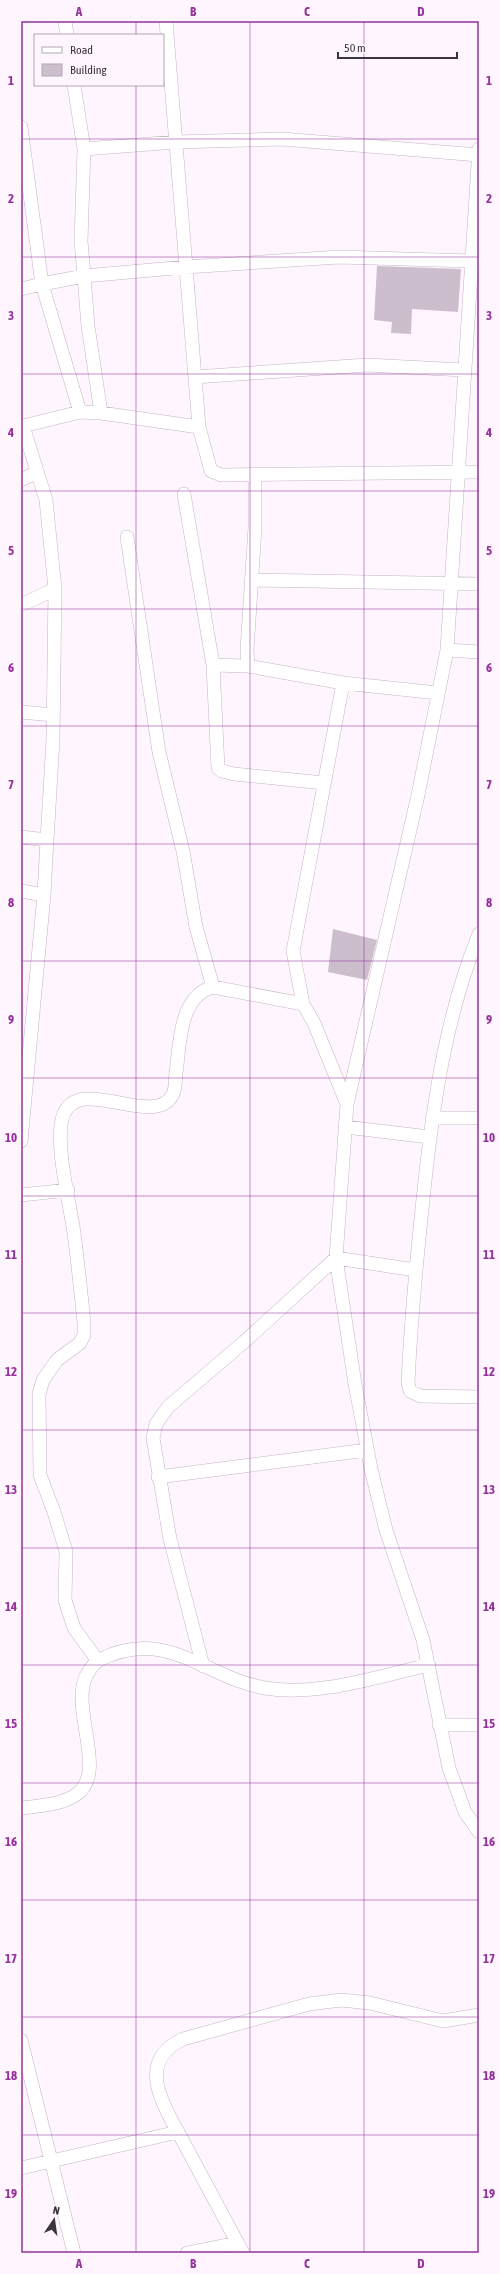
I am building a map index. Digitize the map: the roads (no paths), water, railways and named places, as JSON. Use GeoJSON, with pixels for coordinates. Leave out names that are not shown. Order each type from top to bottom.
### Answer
{"type":"FeatureCollection","features":[{"type":"Feature","properties":{"kind":"street"},"geometry":{"type":"LineString","coordinates":[[65,21],[67,34]]}},
{"type":"Feature","properties":{"kind":"street"},"geometry":{"type":"LineString","coordinates":[[166,21],[199,427],[211,471],[221,475],[479,472]]}},
{"type":"Feature","properties":{"kind":"street"},"geometry":{"type":"LineString","coordinates":[[74,86],[84,149],[81,241],[88,326],[101,413]]}},
{"type":"Feature","properties":{"kind":"street"},"geometry":{"type":"LineString","coordinates":[[21,127],[42,284],[80,412]]}},
{"type":"Feature","properties":{"kind":"street"},"geometry":{"type":"LineString","coordinates":[[84,149],[176,142],[282,139],[479,155]]}},
{"type":"Feature","properties":{"kind":"street"},"geometry":{"type":"LineString","coordinates":[[479,149],[477,220],[472,261],[473,338],[464,370],[459,473],[450,584],[447,650],[418,795],[348,1104],[336,1258],[367,1450],[386,1530],[430,1665],[439,1725],[449,1768],[465,1812],[479,1832]]}},
{"type":"Feature","properties":{"kind":"street"},"geometry":{"type":"LineString","coordinates":[[21,289],[84,276],[186,267],[338,257],[472,261]]}},
{"type":"Feature","properties":{"kind":"street"},"geometry":{"type":"LineString","coordinates":[[195,377],[367,364],[464,370]]}},
{"type":"Feature","properties":{"kind":"street"},"geometry":{"type":"LineString","coordinates":[[21,1141],[44,895],[54,715],[55,589],[46,500],[22,424],[80,412],[101,413],[199,427]]}},
{"type":"Feature","properties":{"kind":"street"},"geometry":{"type":"LineString","coordinates":[[21,480],[38,472]]}},
{"type":"Feature","properties":{"kind":"street"},"geometry":{"type":"LineString","coordinates":[[248,666],[247,650],[252,580],[255,475]]}},
{"type":"Feature","properties":{"kind":"street"},"geometry":{"type":"LineString","coordinates":[[184,494],[213,665],[218,768],[222,771],[234,774],[324,783]]}},
{"type":"Feature","properties":{"kind":"street"},"geometry":{"type":"LineString","coordinates":[[127,537],[159,752],[183,851],[196,927],[213,987]]}},
{"type":"Feature","properties":{"kind":"street"},"geometry":{"type":"LineString","coordinates":[[252,580],[479,584]]}},
{"type":"Feature","properties":{"kind":"street"},"geometry":{"type":"LineString","coordinates":[[21,606],[55,589]]}},
{"type":"Feature","properties":{"kind":"street"},"geometry":{"type":"LineString","coordinates":[[447,650],[479,652]]}},
{"type":"Feature","properties":{"kind":"street"},"geometry":{"type":"LineString","coordinates":[[213,665],[248,666],[343,683],[438,693]]}},
{"type":"Feature","properties":{"kind":"street"},"geometry":{"type":"LineString","coordinates":[[343,683],[338,717],[324,783],[293,951],[304,1004],[314,1023],[348,1104]]}},
{"type":"Feature","properties":{"kind":"street"},"geometry":{"type":"LineString","coordinates":[[21,712],[54,715]]}},
{"type":"Feature","properties":{"kind":"street"},"geometry":{"type":"LineString","coordinates":[[21,837],[47,840]]}},
{"type":"Feature","properties":{"kind":"street"},"geometry":{"type":"LineString","coordinates":[[21,892],[44,895]]}},
{"type":"Feature","properties":{"kind":"street"},"geometry":{"type":"LineString","coordinates":[[479,934],[450,1024],[432,1118],[415,1270],[408,1383],[410,1391],[420,1396],[479,1397]]}},
{"type":"Feature","properties":{"kind":"street"},"geometry":{"type":"LineString","coordinates":[[98,1661],[74,1628],[65,1600],[66,1551],[54,1512],[40,1475],[39,1394],[43,1380],[50,1367],[80,1343],[84,1335],[68,1190],[60,1135],[63,1117],[66,1110],[75,1102],[86,1100],[117,1101],[144,1107],[162,1106],[167,1102],[174,1093],[181,1033],[186,1014],[194,998],[204,990],[213,987],[304,1004]]}},
{"type":"Feature","properties":{"kind":"street"},"geometry":{"type":"LineString","coordinates":[[432,1118],[479,1118]]}},
{"type":"Feature","properties":{"kind":"street"},"geometry":{"type":"LineString","coordinates":[[346,1128],[429,1137]]}},
{"type":"Feature","properties":{"kind":"street"},"geometry":{"type":"LineString","coordinates":[[21,1195],[68,1190]]}},
{"type":"Feature","properties":{"kind":"street"},"geometry":{"type":"LineString","coordinates":[[336,1258],[415,1270]]}},
{"type":"Feature","properties":{"kind":"street"},"geometry":{"type":"LineString","coordinates":[[203,1666],[170,1539],[158,1477],[153,1438],[156,1424],[168,1407],[244,1342],[336,1258]]}},
{"type":"Feature","properties":{"kind":"street"},"geometry":{"type":"LineString","coordinates":[[158,1477],[367,1450]]}},
{"type":"Feature","properties":{"kind":"street"},"geometry":{"type":"LineString","coordinates":[[21,1808],[55,1803],[74,1796],[83,1787],[89,1777],[90,1760],[80,1702],[82,1686],[88,1671],[98,1661],[125,1650],[150,1648],[172,1651],[203,1666],[265,1688],[297,1690],[352,1682],[430,1665]]}},
{"type":"Feature","properties":{"kind":"street"},"geometry":{"type":"LineString","coordinates":[[439,1725],[479,1724]]}},
{"type":"Feature","properties":{"kind":"street"},"geometry":{"type":"LineString","coordinates":[[187,2253],[240,2248],[160,2100],[156,2083],[159,2064],[166,2049],[183,2039],[309,2004],[340,2000],[370,2003],[443,2021],[479,2015]]}},
{"type":"Feature","properties":{"kind":"street"},"geometry":{"type":"LineString","coordinates":[[21,2040],[74,2253]]}},
{"type":"Feature","properties":{"kind":"street"},"geometry":{"type":"LineString","coordinates":[[21,2168],[178,2132]]}}]}
